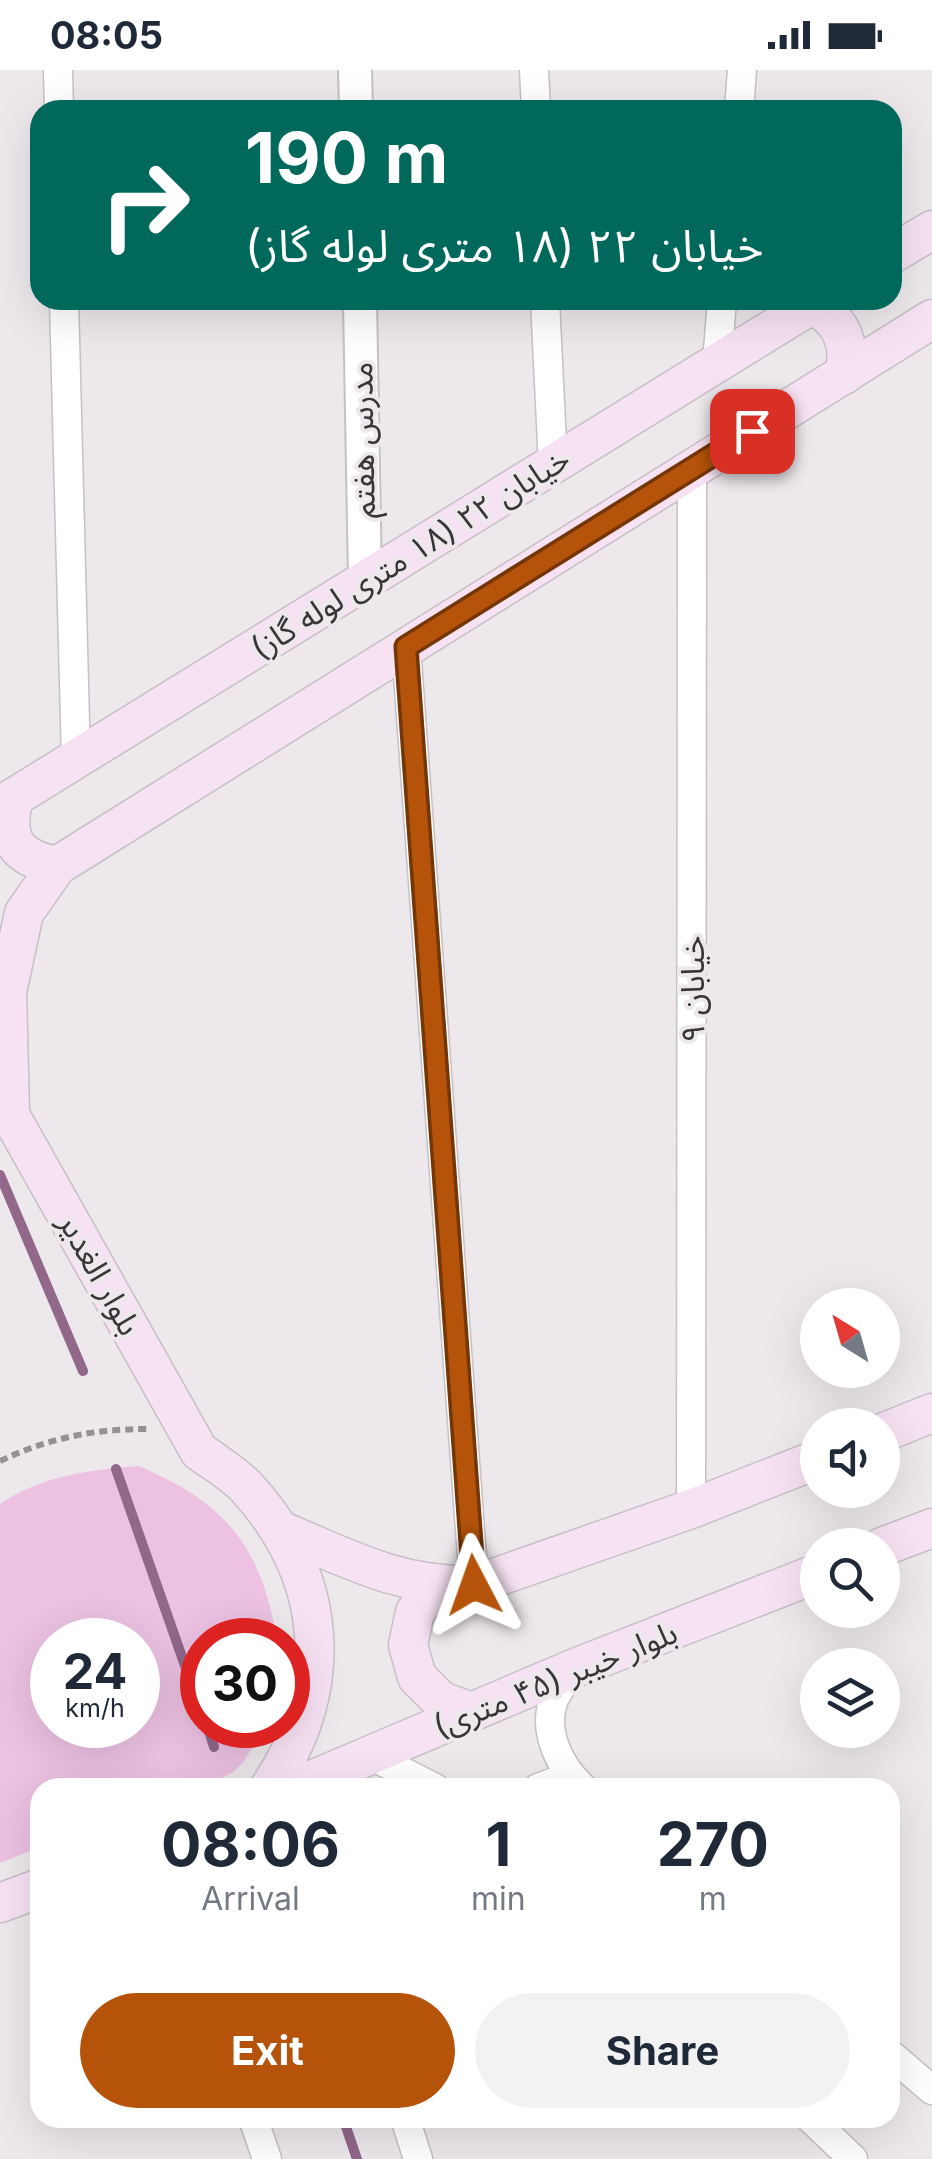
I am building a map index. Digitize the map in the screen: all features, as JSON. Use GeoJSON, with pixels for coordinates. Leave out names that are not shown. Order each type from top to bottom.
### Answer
{"type":"FeatureCollection","features":[{"type":"Feature","properties":{"kind":"main road"},"geometry":{"type":"LineString","coordinates":[[902,248],[932,230]]}},
{"type":"Feature","properties":{"kind":"main road","name":"خیابان ۲۲ (۱۸ متری لوله گاز)"},"geometry":{"type":"LineString","coordinates":[[6,804],[804,310]]}},
{"type":"Feature","properties":{"kind":"main road"},"geometry":{"type":"LineString","coordinates":[[824,310],[845,338],[844,375]]}},
{"type":"Feature","properties":{"kind":"main road"},"geometry":{"type":"LineString","coordinates":[[5,1104],[7,992],[24,913],[57,866],[932,319]]}},
{"type":"Feature","properties":{"kind":"main road"},"geometry":{"type":"LineString","coordinates":[[6,804],[16,846],[34,862],[57,866]]}},
{"type":"Feature","properties":{"kind":"main road","name":"بلوار الغدیر"},"geometry":{"type":"LineString","coordinates":[[5,1104],[199,1451]]}},
{"type":"Feature","properties":{"kind":"main road"},"geometry":{"type":"LineString","coordinates":[[900,1426],[932,1413]]}},
{"type":"Feature","properties":{"kind":"main road"},"geometry":{"type":"LineString","coordinates":[[199,1451],[246,1486],[282,1531],[306,1583],[316,1640],[310,1698],[292,1753],[291,1778]]}},
{"type":"Feature","properties":{"kind":"main road"},"geometry":{"type":"LineString","coordinates":[[282,1531],[383,1574],[436,1586],[474,1585],[800,1466]]}},
{"type":"Feature","properties":{"kind":"main road"},"geometry":{"type":"LineString","coordinates":[[900,1541],[932,1528]]}},
{"type":"Feature","properties":{"kind":"main road","name":"بلوار خیبر (۴۵ متری)"},"geometry":{"type":"LineString","coordinates":[[312,1778],[574,1668],[800,1580]]}},
{"type":"Feature","properties":{"kind":"main road"},"geometry":{"type":"LineString","coordinates":[[436,1586],[415,1612],[408,1645],[418,1677],[440,1701],[472,1712]]}},
{"type":"Feature","properties":{"kind":"main road"},"geometry":{"type":"LineString","coordinates":[[0,1904],[30,1892]]}},
{"type":"Feature","properties":{"kind":"street"},"geometry":{"type":"LineString","coordinates":[[58,70],[60,100]]}},
{"type":"Feature","properties":{"kind":"street"},"geometry":{"type":"LineString","coordinates":[[355,70],[356,100]]}},
{"type":"Feature","properties":{"kind":"street"},"geometry":{"type":"LineString","coordinates":[[534,70],[536,100]]}},
{"type":"Feature","properties":{"kind":"street"},"geometry":{"type":"LineString","coordinates":[[739,100],[742,70]]}},
{"type":"Feature","properties":{"kind":"street"},"geometry":{"type":"LineString","coordinates":[[64,310],[76,760]]}},
{"type":"Feature","properties":{"kind":"street","name":"مدرس هفتم"},"geometry":{"type":"LineString","coordinates":[[360,310],[365,580]]}},
{"type":"Feature","properties":{"kind":"street"},"geometry":{"type":"LineString","coordinates":[[545,310],[553,465]]}},
{"type":"Feature","properties":{"kind":"street"},"geometry":{"type":"LineString","coordinates":[[717,364],[721,310]]}},
{"type":"Feature","properties":{"kind":"street","name":"خیابان ۹"},"geometry":{"type":"LineString","coordinates":[[691,1509],[692,469]]}},
{"type":"Feature","properties":{"kind":"street"},"geometry":{"type":"LineString","coordinates":[[406,647],[474,1585]]}},
{"type":"Feature","properties":{"kind":"street"},"geometry":{"type":"LineString","coordinates":[[574,1668],[553,1701],[550,1726],[558,1758],[574,1778]]}},
{"type":"Feature","properties":{"kind":"street"},"geometry":{"type":"LineString","coordinates":[[370,1755],[415,1778]]}},
{"type":"Feature","properties":{"kind":"street"},"geometry":{"type":"LineString","coordinates":[[900,2063],[932,2090]]}},
{"type":"Feature","properties":{"kind":"street"},"geometry":{"type":"LineString","coordinates":[[256,2128],[267,2159]]}},
{"type":"Feature","properties":{"kind":"street"},"geometry":{"type":"LineString","coordinates":[[407,2128],[418,2159]]}},
{"type":"Feature","properties":{"kind":"street"},"geometry":{"type":"LineString","coordinates":[[821,2128],[854,2159]]}},
{"type":"Feature","properties":{"kind":"path"},"geometry":{"type":"LineString","coordinates":[[0,1461],[41,1442],[86,1433],[146,1429],[199,1451]]}},
{"type":"Feature","properties":{"kind":"shaded area"},"geometry":{"type":"Polygon","coordinates":[[[139,1466],[195,1496],[217,1513],[250,1554],[272,1618],[180,1618],[180,1748],[251,1748],[233,1772],[220,1778],[30,1778],[30,1851],[0,1863],[0,1504],[50,1480],[139,1466]]]}},
{"type":"Feature","properties":{"kind":"waterway"},"geometry":{"type":"LineString","coordinates":[[0,1175],[83,1371]]}},
{"type":"Feature","properties":{"kind":"waterway"},"geometry":{"type":"LineString","coordinates":[[116,1469],[180,1651]]}},
{"type":"Feature","properties":{"kind":"waterway"},"geometry":{"type":"LineString","coordinates":[[346,2128],[357,2159]]}},
{"type":"Feature","properties":{"kind":"route"},"geometry":{"type":"LineString","coordinates":[[474,1585],[406,647],[752,431]]}}]}
